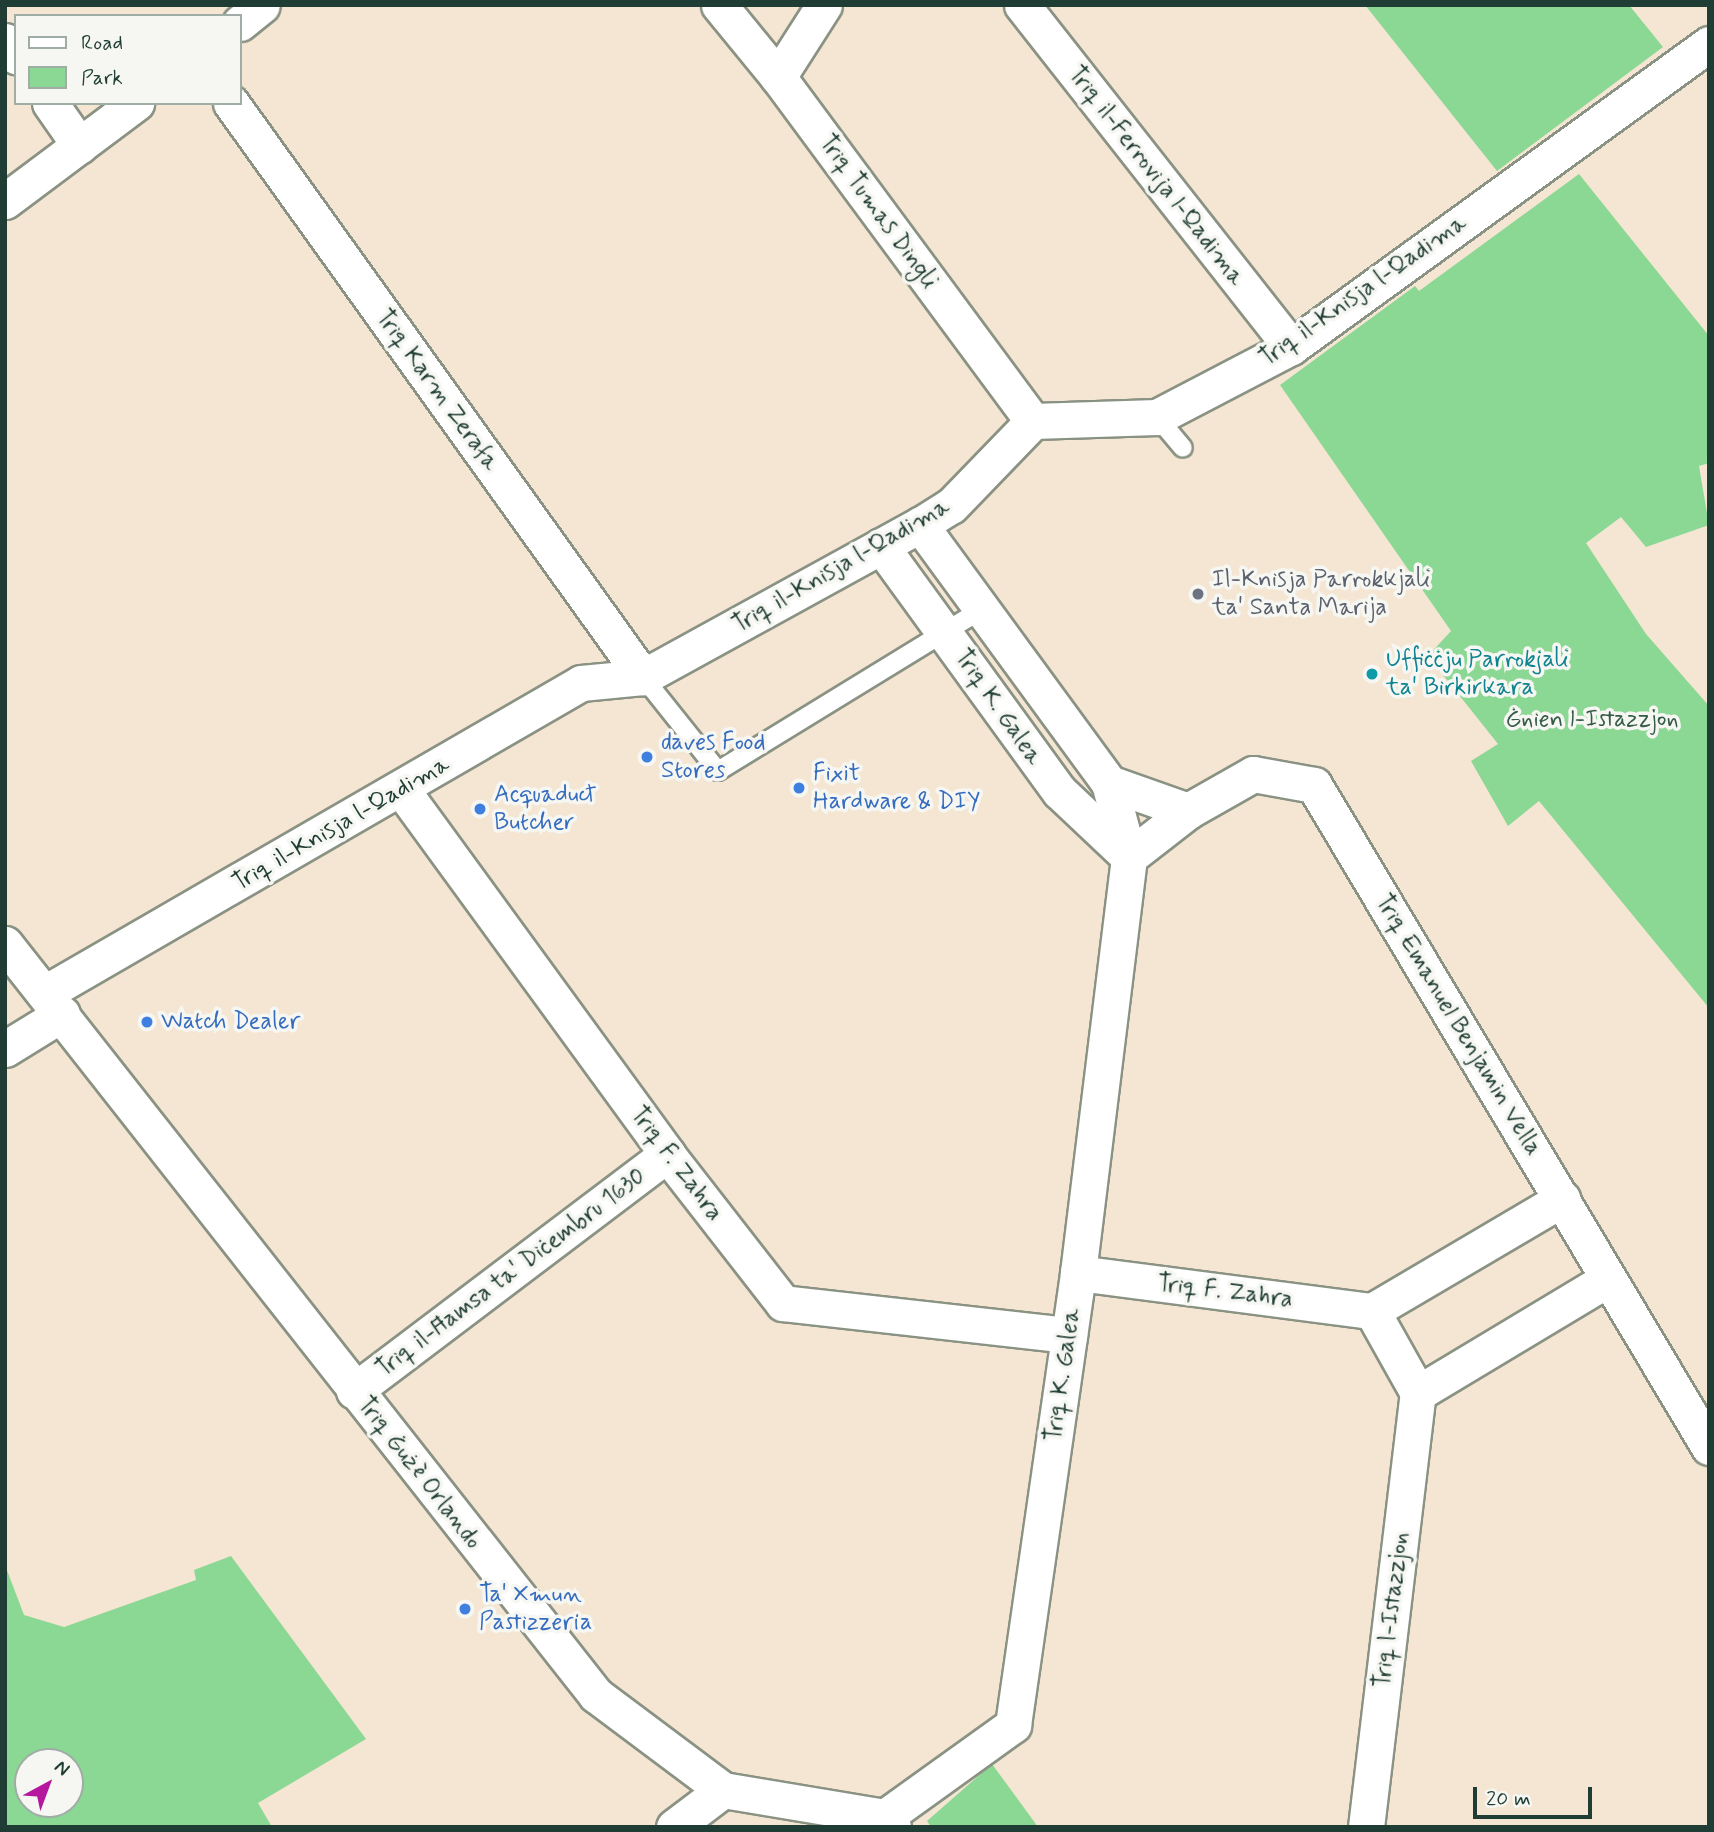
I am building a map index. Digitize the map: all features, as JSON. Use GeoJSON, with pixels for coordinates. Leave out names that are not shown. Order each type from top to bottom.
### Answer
{"type":"FeatureCollection","features":[{"type":"Feature","properties":{"kind":"street"},"geometry":{"type":"LineString","coordinates":[[242,21],[262,5]]}},
{"type":"Feature","properties":{"kind":"street","name":"Triq Tumas Dingli"},"geometry":{"type":"LineString","coordinates":[[719,5],[778,77],[1033,421]]}},
{"type":"Feature","properties":{"kind":"street"},"geometry":{"type":"LineString","coordinates":[[778,77],[824,5]]}},
{"type":"Feature","properties":{"kind":"street","name":"Triq il-Ferrovija l-Qadima"},"geometry":{"type":"LineString","coordinates":[[1022,5],[1291,346]]}},
{"type":"Feature","properties":{"kind":"street","name":"Triq il-Knisja l-Qadima"},"geometry":{"type":"LineString","coordinates":[[5,1049],[54,1004],[581,683],[643,677],[920,525],[951,506],[1033,421],[1157,417],[1291,346],[1709,44]]}},
{"type":"Feature","properties":{"kind":"street"},"geometry":{"type":"LineString","coordinates":[[51,105],[80,146]]}},
{"type":"Feature","properties":{"kind":"street"},"geometry":{"type":"LineString","coordinates":[[5,201],[133,105]]}},
{"type":"Feature","properties":{"kind":"street","name":"Triq Karm Zerafa"},"geometry":{"type":"LineString","coordinates":[[232,105],[643,677]]}},
{"type":"Feature","properties":{"kind":"street","name":"Triq K. Galea"},"geometry":{"type":"LineString","coordinates":[[889,1822],[1013,1725],[1078,1273],[1129,857],[1109,783],[920,525]]}},
{"type":"Feature","properties":{"kind":"street","name":"Triq K. Galea"},"geometry":{"type":"LineString","coordinates":[[881,546],[1060,792],[1129,857]]}},
{"type":"Feature","properties":{"kind":"street","name":"Triq Emanuel Benjamin Vella"},"geometry":{"type":"LineString","coordinates":[[1129,857],[1188,811],[1253,774],[1314,785],[1709,1447]]}},
{"type":"Feature","properties":{"kind":"street"},"geometry":{"type":"LineString","coordinates":[[1109,783],[1188,811]]}},
{"type":"Feature","properties":{"kind":"street","name":"Triq F. Zahra"},"geometry":{"type":"LineString","coordinates":[[402,790],[667,1154],[783,1303],[1069,1335]]}},
{"type":"Feature","properties":{"kind":"street","name":"Triq Ġużè Orlando"},"geometry":{"type":"LineString","coordinates":[[5,944],[354,1391],[596,1695],[723,1790],[889,1822]]}},
{"type":"Feature","properties":{"kind":"street","name":"Triq il-Ħamsa ta' Diċembru 1630"},"geometry":{"type":"LineString","coordinates":[[354,1391],[667,1154]]}},
{"type":"Feature","properties":{"kind":"street"},"geometry":{"type":"LineString","coordinates":[[1562,1199],[1372,1311],[1418,1393],[1608,1279]]}},
{"type":"Feature","properties":{"kind":"street","name":"Triq F. Zahra"},"geometry":{"type":"LineString","coordinates":[[1078,1273],[1372,1311]]}},
{"type":"Feature","properties":{"kind":"street","name":"Triq l-Istazzjon"},"geometry":{"type":"LineString","coordinates":[[1366,1827],[1418,1393]]}},
{"type":"Feature","properties":{"kind":"street"},"geometry":{"type":"LineString","coordinates":[[674,1827],[723,1790]]}},
{"type":"Feature","properties":{"kind":"lane"},"geometry":{"type":"LineString","coordinates":[[1157,417],[1183,448]]}},
{"type":"Feature","properties":{"kind":"lane"},"geometry":{"type":"LineString","coordinates":[[643,677],[718,771],[946,634],[982,609]]}},
{"type":"Feature","properties":{"kind":"green space"},"geometry":{"type":"Polygon","coordinates":[[[1365,5],[1629,5],[1663,47],[1497,171],[1365,5]]]}},
{"type":"Feature","properties":{"kind":"green space","name":"Ġnien l-Istazzjon"},"geometry":{"type":"Polygon","coordinates":[[[1579,174],[1709,336],[1709,463],[1699,466],[1709,525],[1646,547],[1621,517],[1586,543],[1646,634],[1709,706],[1709,1008],[1539,801],[1508,826],[1471,761],[1498,744],[1428,656],[1451,631],[1280,385],[1415,286],[1419,291],[1579,174]]]}},
{"type":"Feature","properties":{"kind":"green space"},"geometry":{"type":"Polygon","coordinates":[[[231,1556],[366,1739],[258,1803],[272,1827],[5,1827],[5,1565],[24,1615],[64,1627],[196,1580],[194,1570],[231,1556]]]}},
{"type":"Feature","properties":{"kind":"green space"},"geometry":{"type":"Polygon","coordinates":[[[992,1764],[1038,1827],[931,1827],[927,1821],[992,1764]]]}},
{"type":"Feature","properties":{"kind":"place","name":"Il-Knisja Parrokkjali ta' Santa Marija"},"geometry":{"type":"Point","coordinates":[1198,594]}},
{"type":"Feature","properties":{"kind":"place","name":"Uffiċċju Parrokjali ta' Birkirkara"},"geometry":{"type":"Point","coordinates":[1372,674]}},
{"type":"Feature","properties":{"kind":"place","name":"daves Food Stores"},"geometry":{"type":"Point","coordinates":[647,757]}},
{"type":"Feature","properties":{"kind":"place","name":"Fixit Hardware & DIY"},"geometry":{"type":"Point","coordinates":[799,788]}},
{"type":"Feature","properties":{"kind":"place","name":"Acquaduct Butcher"},"geometry":{"type":"Point","coordinates":[480,809]}},
{"type":"Feature","properties":{"kind":"place","name":"Watch Dealer"},"geometry":{"type":"Point","coordinates":[147,1022]}},
{"type":"Feature","properties":{"kind":"place","name":"Ta' Xmun Pastizzeria"},"geometry":{"type":"Point","coordinates":[465,1609]}}]}
